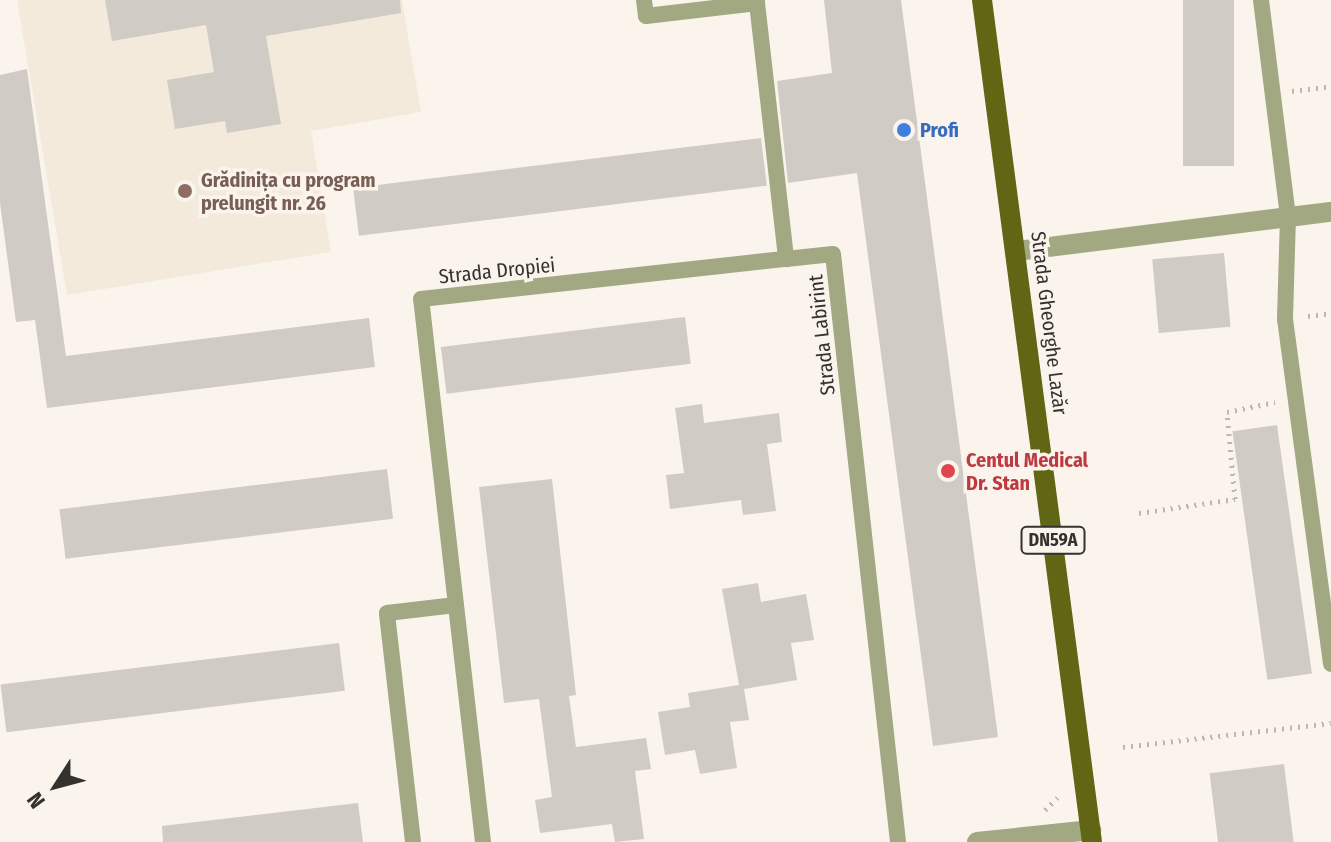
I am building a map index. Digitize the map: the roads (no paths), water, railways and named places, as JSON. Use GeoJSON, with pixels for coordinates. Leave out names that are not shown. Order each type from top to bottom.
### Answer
{"type":"FeatureCollection","features":[{"type":"Feature","properties":{"kind":"main road","name":"Strada Gheorghe Lazăr"},"geometry":{"type":"LineString","coordinates":[[982,0],[1092,836]]}},
{"type":"Feature","properties":{"kind":"street"},"geometry":{"type":"LineString","coordinates":[[1016,251],[1331,212]]}},
{"type":"Feature","properties":{"kind":"street"},"geometry":{"type":"LineString","coordinates":[[977,842],[1092,836]]}},
{"type":"Feature","properties":{"kind":"lane","name":"Strada Labirint"},"geometry":{"type":"LineString","coordinates":[[644,0],[646,16],[757,3],[786,259],[833,254],[898,842]]}},
{"type":"Feature","properties":{"kind":"lane"},"geometry":{"type":"LineString","coordinates":[[1261,0],[1288,217],[1285,319],[1331,664]]}},
{"type":"Feature","properties":{"kind":"lane","name":"Strada Dropiei"},"geometry":{"type":"LineString","coordinates":[[483,842],[421,299],[786,259]]}},
{"type":"Feature","properties":{"kind":"lane"},"geometry":{"type":"LineString","coordinates":[[413,842],[387,613],[456,605]]}},
{"type":"Feature","properties":{"kind":"place","name":"Profi"},"geometry":{"type":"Point","coordinates":[904,130]}},
{"type":"Feature","properties":{"kind":"place","name":"Grădinița cu program prelungit nr. 26"},"geometry":{"type":"Point","coordinates":[185,191]}},
{"type":"Feature","properties":{"kind":"place","name":"Centul Medical Dr. Stan"},"geometry":{"type":"Point","coordinates":[948,471]}}]}
